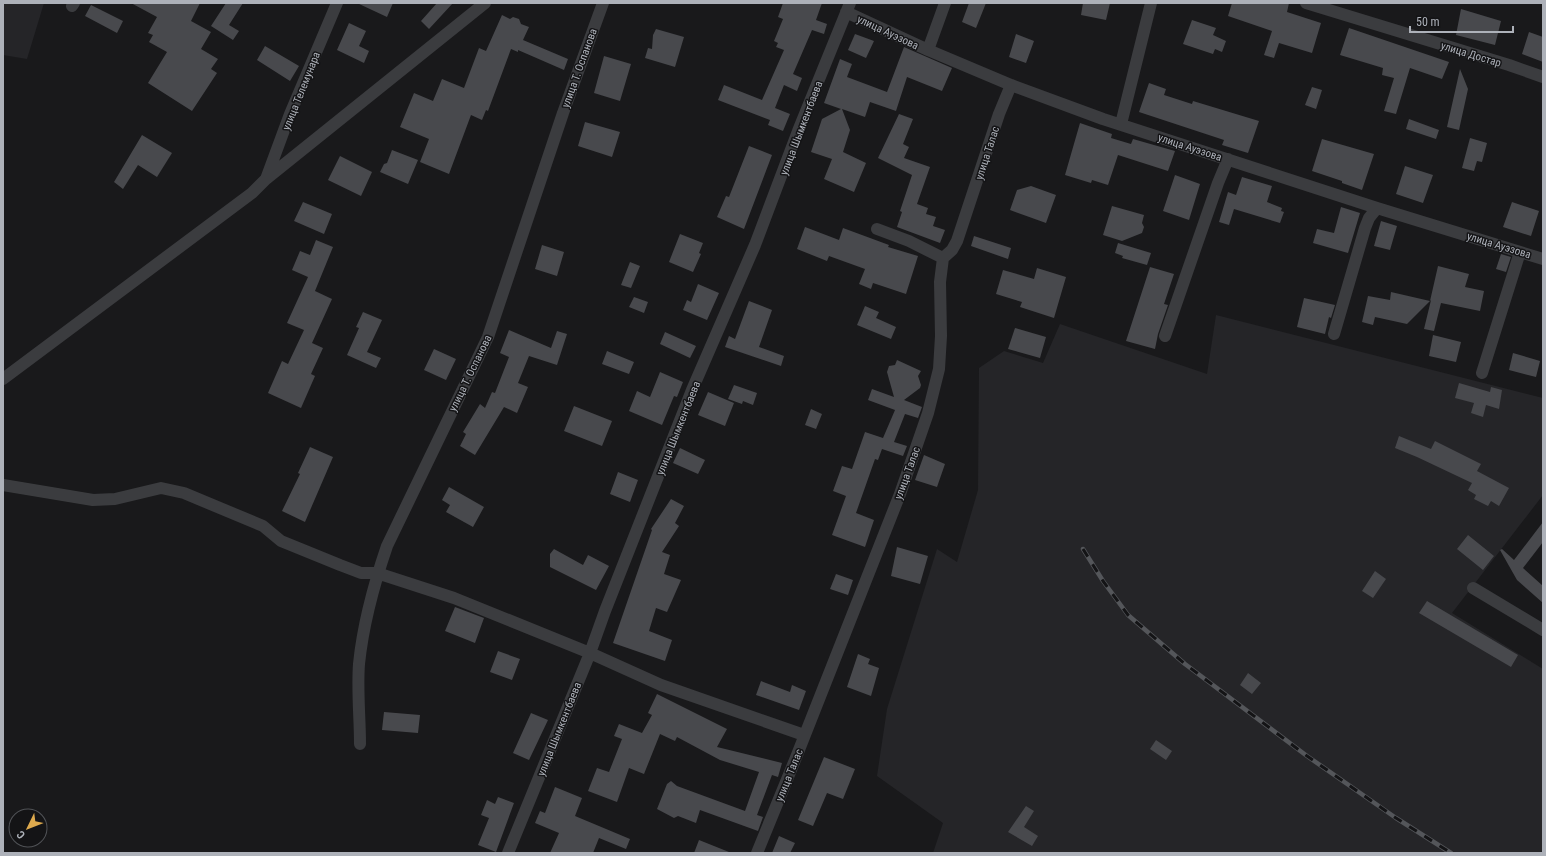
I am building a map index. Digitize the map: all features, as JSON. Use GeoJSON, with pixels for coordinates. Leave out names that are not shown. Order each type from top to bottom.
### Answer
{"type":"FeatureCollection","features":[{"type":"Feature","properties":{"kind":"street","name":"улица Телемунара"},"geometry":{"type":"LineString","coordinates":[[266,179],[290,114],[337,3]]}},
{"type":"Feature","properties":{"kind":"street"},"geometry":{"type":"LineString","coordinates":[[3,379],[252,193],[266,179],[485,3]]}},
{"type":"Feature","properties":{"kind":"street","name":"улица Т. Оспанова"},"geometry":{"type":"LineString","coordinates":[[360,744],[359,664],[367,616],[377,573],[387,546],[488,337],[563,113],[604,3]]}},
{"type":"Feature","properties":{"kind":"street"},"geometry":{"type":"LineString","coordinates":[[928,50],[945,3]]}},
{"type":"Feature","properties":{"kind":"street"},"geometry":{"type":"LineString","coordinates":[[1122,124],[1151,3]]}},
{"type":"Feature","properties":{"kind":"street","name":"улица Достар"},"geometry":{"type":"LineString","coordinates":[[1306,3],[1509,65],[1543,77]]}},
{"type":"Feature","properties":{"kind":"street","name":"улица Ауэзова"},"geometry":{"type":"LineString","coordinates":[[848,8],[928,50],[1011,85],[1103,120],[1122,124],[1377,208],[1543,258]]}},
{"type":"Feature","properties":{"kind":"street","name":"улица Шымкентбаева"},"geometry":{"type":"LineString","coordinates":[[508,853],[590,653],[655,482],[692,390],[755,245],[798,131],[848,8]]}},
{"type":"Feature","properties":{"kind":"street","name":"улица Талас"},"geometry":{"type":"LineString","coordinates":[[757,853],[900,494],[928,413],[939,369],[941,336],[940,282],[943,258],[952,250],[957,241],[999,114],[1011,85]]}},
{"type":"Feature","properties":{"kind":"street"},"geometry":{"type":"LineString","coordinates":[[1165,336],[1218,183],[1228,159]]}},
{"type":"Feature","properties":{"kind":"street"},"geometry":{"type":"LineString","coordinates":[[1334,334],[1365,228],[1369,218],[1377,208]]}},
{"type":"Feature","properties":{"kind":"street"},"geometry":{"type":"LineString","coordinates":[[877,229],[909,241],[943,258]]}},
{"type":"Feature","properties":{"kind":"street"},"geometry":{"type":"LineString","coordinates":[[1482,373],[1520,252]]}},
{"type":"Feature","properties":{"kind":"street"},"geometry":{"type":"LineString","coordinates":[[3,485],[93,500],[115,499],[161,488],[184,493],[263,526],[281,541],[301,550],[360,573],[377,573],[454,598],[590,653],[661,685],[804,735]]}},
{"type":"Feature","properties":{"kind":"street"},"geometry":{"type":"LineString","coordinates":[[1473,588],[1543,630]]}},
{"type":"Feature","properties":{"kind":"shaded area"},"geometry":{"type":"Polygon","coordinates":[[[3,3],[44,3],[27,59],[3,55],[3,3]]]}},
{"type":"Feature","properties":{"kind":"shaded area"},"geometry":{"type":"Polygon","coordinates":[[[1216,315],[1543,398],[1543,495],[1452,613],[1543,669],[1543,853],[933,853],[943,823],[877,776],[887,709],[937,549],[957,562],[978,490],[979,368],[1004,351],[1043,363],[1060,324],[1207,374],[1216,315]]]}},
{"type":"Feature","properties":{"kind":"building"},"geometry":{"type":"Polygon","coordinates":[[[131,3],[200,3],[191,21],[211,32],[201,49],[218,59],[211,69],[217,73],[192,111],[148,83],[167,52],[149,42],[153,35],[148,33],[157,17],[131,3]]]}},
{"type":"Feature","properties":{"kind":"building"},"geometry":{"type":"Polygon","coordinates":[[[226,3],[243,3],[229,25],[239,31],[233,40],[211,26],[226,3]]]}},
{"type":"Feature","properties":{"kind":"building"},"geometry":{"type":"Polygon","coordinates":[[[357,3],[393,3],[387,17],[357,3]]]}},
{"type":"Feature","properties":{"kind":"building"},"geometry":{"type":"Polygon","coordinates":[[[437,3],[453,3],[429,29],[421,21],[437,3]]]}},
{"type":"Feature","properties":{"kind":"building"},"geometry":{"type":"Polygon","coordinates":[[[783,3],[822,3],[816,20],[827,24],[824,34],[812,30],[793,74],[802,78],[797,91],[784,85],[775,108],[790,114],[783,131],[768,125],[770,120],[718,100],[724,85],[762,100],[784,50],[776,47],[778,43],[774,41],[783,19],[778,17],[783,3]]]}},
{"type":"Feature","properties":{"kind":"building"},"geometry":{"type":"Polygon","coordinates":[[[969,3],[986,3],[976,28],[962,22],[969,3]]]}},
{"type":"Feature","properties":{"kind":"building"},"geometry":{"type":"Polygon","coordinates":[[[1083,3],[1110,3],[1106,20],[1081,15],[1083,3]]]}},
{"type":"Feature","properties":{"kind":"building"},"geometry":{"type":"Polygon","coordinates":[[[1232,3],[1289,3],[1287,12],[1321,23],[1312,53],[1279,43],[1274,58],[1264,55],[1272,31],[1228,16],[1232,3]]]}},
{"type":"Feature","properties":{"kind":"building"},"geometry":{"type":"Polygon","coordinates":[[[91,5],[123,21],[117,33],[85,16],[91,5]]]}},
{"type":"Feature","properties":{"kind":"building"},"geometry":{"type":"Polygon","coordinates":[[[1461,9],[1501,21],[1495,45],[1456,35],[1461,9]]]}},
{"type":"Feature","properties":{"kind":"building"},"geometry":{"type":"Polygon","coordinates":[[[502,15],[510,19],[513,17],[519,19],[521,24],[529,27],[523,40],[568,59],[564,70],[518,50],[518,52],[511,49],[488,111],[486,110],[482,120],[471,115],[449,174],[420,162],[429,139],[400,127],[414,93],[433,101],[442,79],[464,88],[479,48],[486,51],[502,15]]]}},
{"type":"Feature","properties":{"kind":"building"},"geometry":{"type":"Polygon","coordinates":[[[1192,20],[1216,28],[1213,35],[1226,41],[1222,52],[1215,49],[1213,54],[1183,44],[1192,20]]]}},
{"type":"Feature","properties":{"kind":"building"},"geometry":{"type":"Polygon","coordinates":[[[349,23],[366,31],[359,46],[369,51],[364,63],[337,50],[349,23]]]}},
{"type":"Feature","properties":{"kind":"building"},"geometry":{"type":"Polygon","coordinates":[[[1349,28],[1449,62],[1442,79],[1410,68],[1396,114],[1384,111],[1394,78],[1382,75],[1383,68],[1340,55],[1349,28]]]}},
{"type":"Feature","properties":{"kind":"building"},"geometry":{"type":"Polygon","coordinates":[[[656,29],[684,37],[675,67],[645,58],[648,48],[652,49],[653,35],[656,29]]]}},
{"type":"Feature","properties":{"kind":"building"},"geometry":{"type":"Polygon","coordinates":[[[1529,32],[1543,37],[1543,62],[1522,54],[1529,32]]]}},
{"type":"Feature","properties":{"kind":"building"},"geometry":{"type":"Polygon","coordinates":[[[855,34],[874,41],[866,58],[848,50],[855,34]]]}},
{"type":"Feature","properties":{"kind":"building"},"geometry":{"type":"Polygon","coordinates":[[[1016,34],[1034,41],[1026,63],[1009,57],[1016,34]]]}},
{"type":"Feature","properties":{"kind":"building"},"geometry":{"type":"Polygon","coordinates":[[[265,46],[299,66],[290,81],[257,60],[265,46]]]}},
{"type":"Feature","properties":{"kind":"building"},"geometry":{"type":"Polygon","coordinates":[[[904,47],[952,68],[942,91],[907,77],[896,111],[870,102],[865,117],[842,109],[850,130],[843,152],[866,163],[854,192],[824,179],[832,159],[811,152],[822,119],[841,109],[824,103],[840,59],[852,64],[847,77],[887,92],[904,47]]]}},
{"type":"Feature","properties":{"kind":"building"},"geometry":{"type":"Polygon","coordinates":[[[604,56],[631,64],[620,101],[594,93],[604,56]]]}},
{"type":"Feature","properties":{"kind":"building"},"geometry":{"type":"Polygon","coordinates":[[[1460,69],[1468,89],[1459,130],[1447,127],[1460,69]]]}},
{"type":"Feature","properties":{"kind":"building"},"geometry":{"type":"Polygon","coordinates":[[[1149,83],[1166,89],[1164,95],[1192,104],[1193,101],[1259,121],[1248,153],[1222,145],[1224,140],[1139,112],[1149,83]]]}},
{"type":"Feature","properties":{"kind":"building"},"geometry":{"type":"Polygon","coordinates":[[[1312,87],[1322,90],[1316,109],[1305,105],[1312,87]]]}},
{"type":"Feature","properties":{"kind":"building"},"geometry":{"type":"Polygon","coordinates":[[[899,114],[913,119],[903,144],[909,147],[904,158],[930,167],[917,204],[928,208],[926,214],[936,217],[933,226],[945,230],[940,243],[897,227],[902,212],[900,211],[912,175],[878,158],[899,114]]]}},
{"type":"Feature","properties":{"kind":"building"},"geometry":{"type":"Polygon","coordinates":[[[1409,119],[1439,130],[1436,139],[1406,129],[1409,119]]]}},
{"type":"Feature","properties":{"kind":"building"},"geometry":{"type":"Polygon","coordinates":[[[585,122],[620,132],[612,157],[578,146],[585,122]]]}},
{"type":"Feature","properties":{"kind":"building"},"geometry":{"type":"Polygon","coordinates":[[[1080,123],[1112,134],[1111,138],[1131,144],[1133,139],[1175,151],[1168,171],[1118,155],[1108,185],[1092,180],[1091,183],[1065,175],[1080,123]]]}},
{"type":"Feature","properties":{"kind":"building"},"geometry":{"type":"Polygon","coordinates":[[[142,135],[172,153],[157,177],[138,165],[123,189],[114,182],[142,135]]]}},
{"type":"Feature","properties":{"kind":"building"},"geometry":{"type":"Polygon","coordinates":[[[1470,138],[1487,143],[1482,162],[1477,161],[1474,171],[1462,168],[1470,138]]]}},
{"type":"Feature","properties":{"kind":"building"},"geometry":{"type":"Polygon","coordinates":[[[1322,139],[1374,154],[1362,190],[1342,183],[1342,181],[1312,171],[1322,139]]]}},
{"type":"Feature","properties":{"kind":"building"},"geometry":{"type":"Polygon","coordinates":[[[749,146],[772,155],[744,229],[717,217],[726,196],[729,197],[749,146]]]}},
{"type":"Feature","properties":{"kind":"building"},"geometry":{"type":"Polygon","coordinates":[[[392,150],[418,160],[408,184],[380,172],[384,164],[387,163],[392,150]]]}},
{"type":"Feature","properties":{"kind":"building"},"geometry":{"type":"Polygon","coordinates":[[[340,156],[372,172],[361,196],[328,180],[340,156]]]}},
{"type":"Feature","properties":{"kind":"building"},"geometry":{"type":"Polygon","coordinates":[[[1405,166],[1433,175],[1423,203],[1396,194],[1405,166]]]}},
{"type":"Feature","properties":{"kind":"building"},"geometry":{"type":"Polygon","coordinates":[[[1175,175],[1200,184],[1189,220],[1163,211],[1175,175]]]}},
{"type":"Feature","properties":{"kind":"building"},"geometry":{"type":"Polygon","coordinates":[[[1242,177],[1272,186],[1267,202],[1282,208],[1281,211],[1284,212],[1280,223],[1234,209],[1229,225],[1219,222],[1228,192],[1236,195],[1242,177]]]}},
{"type":"Feature","properties":{"kind":"building"},"geometry":{"type":"Polygon","coordinates":[[[1031,186],[1056,195],[1046,223],[1010,210],[1017,190],[1031,186]]]}},
{"type":"Feature","properties":{"kind":"building"},"geometry":{"type":"Polygon","coordinates":[[[303,202],[332,214],[324,234],[294,221],[303,202]]]}},
{"type":"Feature","properties":{"kind":"building"},"geometry":{"type":"Polygon","coordinates":[[[1512,202],[1539,211],[1531,236],[1503,227],[1512,202]]]}},
{"type":"Feature","properties":{"kind":"building"},"geometry":{"type":"Polygon","coordinates":[[[1112,206],[1144,215],[1142,223],[1144,227],[1142,233],[1122,241],[1103,235],[1112,206]]]}},
{"type":"Feature","properties":{"kind":"building"},"geometry":{"type":"Polygon","coordinates":[[[1341,207],[1360,213],[1348,253],[1313,243],[1317,229],[1334,233],[1341,207]]]}},
{"type":"Feature","properties":{"kind":"building"},"geometry":{"type":"Polygon","coordinates":[[[1381,221],[1397,226],[1390,250],[1374,246],[1381,221]]]}},
{"type":"Feature","properties":{"kind":"building"},"geometry":{"type":"Polygon","coordinates":[[[805,227],[839,240],[843,228],[889,245],[888,247],[918,256],[906,294],[873,283],[871,289],[859,284],[865,269],[829,256],[827,261],[797,249],[805,227]]]}},
{"type":"Feature","properties":{"kind":"building"},"geometry":{"type":"Polygon","coordinates":[[[680,234],[703,243],[699,253],[701,254],[693,272],[669,262],[680,234]]]}},
{"type":"Feature","properties":{"kind":"building"},"geometry":{"type":"Polygon","coordinates":[[[974,236],[1011,248],[1008,259],[971,246],[974,236]]]}},
{"type":"Feature","properties":{"kind":"building"},"geometry":{"type":"Polygon","coordinates":[[[316,240],[333,247],[315,291],[332,299],[312,343],[323,348],[311,374],[315,376],[301,408],[268,393],[282,361],[288,364],[304,330],[287,323],[308,277],[292,270],[300,251],[310,255],[316,240]]]}},
{"type":"Feature","properties":{"kind":"building"},"geometry":{"type":"Polygon","coordinates":[[[1118,243],[1151,253],[1147,265],[1122,258],[1123,256],[1115,253],[1118,243]]]}},
{"type":"Feature","properties":{"kind":"building"},"geometry":{"type":"Polygon","coordinates":[[[542,245],[564,252],[557,276],[535,269],[542,245]]]}},
{"type":"Feature","properties":{"kind":"building"},"geometry":{"type":"Polygon","coordinates":[[[1501,254],[1511,257],[1506,272],[1496,269],[1501,254]]]}},
{"type":"Feature","properties":{"kind":"building"},"geometry":{"type":"Polygon","coordinates":[[[630,262],[640,266],[631,288],[621,285],[630,262]]]}},
{"type":"Feature","properties":{"kind":"building"},"geometry":{"type":"Polygon","coordinates":[[[1438,266],[1469,274],[1465,287],[1484,291],[1480,311],[1441,303],[1434,331],[1424,329],[1431,300],[1430,301],[1438,266]]]}},
{"type":"Feature","properties":{"kind":"building"},"geometry":{"type":"Polygon","coordinates":[[[1150,267],[1174,274],[1164,304],[1168,305],[1158,334],[1155,349],[1126,341],[1150,267]]]}},
{"type":"Feature","properties":{"kind":"building"},"geometry":{"type":"Polygon","coordinates":[[[1037,268],[1066,277],[1054,318],[1020,307],[1022,302],[996,294],[1003,270],[1034,279],[1037,268]]]}},
{"type":"Feature","properties":{"kind":"building"},"geometry":{"type":"Polygon","coordinates":[[[698,284],[719,293],[707,320],[683,310],[687,300],[691,302],[698,284]]]}},
{"type":"Feature","properties":{"kind":"building"},"geometry":{"type":"Polygon","coordinates":[[[1391,292],[1430,301],[1407,324],[1375,317],[1373,325],[1362,322],[1368,296],[1390,300],[1391,292]]]}},
{"type":"Feature","properties":{"kind":"building"},"geometry":{"type":"Polygon","coordinates":[[[634,297],[648,302],[644,313],[629,307],[634,297]]]}},
{"type":"Feature","properties":{"kind":"building"},"geometry":{"type":"Polygon","coordinates":[[[1304,298],[1335,305],[1331,318],[1329,317],[1325,334],[1297,327],[1304,298]]]}},
{"type":"Feature","properties":{"kind":"building"},"geometry":{"type":"Polygon","coordinates":[[[749,301],[772,310],[759,347],[784,356],[781,366],[725,347],[729,336],[735,339],[749,301]]]}},
{"type":"Feature","properties":{"kind":"building"},"geometry":{"type":"Polygon","coordinates":[[[865,306],[879,312],[876,318],[896,327],[891,339],[857,325],[865,306]]]}},
{"type":"Feature","properties":{"kind":"building"},"geometry":{"type":"Polygon","coordinates":[[[363,312],[382,320],[367,352],[381,358],[376,368],[347,355],[359,328],[356,327],[363,312]]]}},
{"type":"Feature","properties":{"kind":"building"},"geometry":{"type":"Polygon","coordinates":[[[1015,328],[1046,337],[1040,358],[1008,349],[1015,328]]]}},
{"type":"Feature","properties":{"kind":"building"},"geometry":{"type":"Polygon","coordinates":[[[509,330],[551,348],[557,331],[567,334],[557,365],[529,356],[518,383],[528,387],[517,413],[504,407],[475,455],[460,446],[466,434],[463,432],[480,404],[485,408],[492,392],[495,393],[509,357],[500,353],[509,330]]]}},
{"type":"Feature","properties":{"kind":"building"},"geometry":{"type":"Polygon","coordinates":[[[665,332],[696,346],[690,358],[660,344],[665,332]]]}},
{"type":"Feature","properties":{"kind":"building"},"geometry":{"type":"Polygon","coordinates":[[[1433,335],[1461,342],[1456,362],[1429,356],[1433,335]]]}},
{"type":"Feature","properties":{"kind":"building"},"geometry":{"type":"Polygon","coordinates":[[[434,349],[456,359],[446,380],[424,370],[434,349]]]}},
{"type":"Feature","properties":{"kind":"building"},"geometry":{"type":"Polygon","coordinates":[[[607,351],[634,362],[629,374],[602,364],[607,351]]]}},
{"type":"Feature","properties":{"kind":"building"},"geometry":{"type":"Polygon","coordinates":[[[1513,353],[1540,361],[1536,377],[1509,370],[1513,353]]]}},
{"type":"Feature","properties":{"kind":"building"},"geometry":{"type":"Polygon","coordinates":[[[897,360],[921,371],[918,376],[921,385],[920,388],[904,400],[922,407],[918,418],[905,414],[894,442],[907,446],[903,456],[882,449],[878,460],[875,459],[856,513],[874,520],[865,547],[832,535],[846,496],[833,491],[842,466],[852,469],[865,432],[883,438],[895,410],[868,400],[872,389],[894,397],[887,372],[889,366],[895,365],[897,360]]]}},
{"type":"Feature","properties":{"kind":"building"},"geometry":{"type":"Polygon","coordinates":[[[660,372],[683,382],[677,397],[674,396],[662,425],[629,411],[637,391],[650,397],[660,372]]]}},
{"type":"Feature","properties":{"kind":"building"},"geometry":{"type":"Polygon","coordinates":[[[1459,383],[1490,392],[1491,387],[1502,390],[1499,409],[1486,405],[1483,417],[1471,413],[1474,403],[1455,398],[1459,383]]]}},
{"type":"Feature","properties":{"kind":"building"},"geometry":{"type":"Polygon","coordinates":[[[734,385],[757,393],[753,405],[743,401],[742,404],[728,399],[734,385]]]}},
{"type":"Feature","properties":{"kind":"building"},"geometry":{"type":"Polygon","coordinates":[[[708,392],[734,403],[725,426],[698,415],[708,392]]]}},
{"type":"Feature","properties":{"kind":"building"},"geometry":{"type":"Polygon","coordinates":[[[574,406],[612,421],[602,446],[564,431],[574,406]]]}},
{"type":"Feature","properties":{"kind":"building"},"geometry":{"type":"Polygon","coordinates":[[[811,409],[822,414],[816,429],[805,425],[811,409]]]}},
{"type":"Feature","properties":{"kind":"building"},"geometry":{"type":"Polygon","coordinates":[[[1399,436],[1431,449],[1435,441],[1481,464],[1477,471],[1509,488],[1499,506],[1491,501],[1488,506],[1474,499],[1476,495],[1468,490],[1472,483],[1395,448],[1399,436]]]}},
{"type":"Feature","properties":{"kind":"building"},"geometry":{"type":"Polygon","coordinates":[[[310,447],[333,457],[305,522],[282,511],[300,474],[298,473],[310,447]]]}},
{"type":"Feature","properties":{"kind":"building"},"geometry":{"type":"Polygon","coordinates":[[[680,448],[705,460],[698,474],[673,463],[680,448]]]}},
{"type":"Feature","properties":{"kind":"building"},"geometry":{"type":"Polygon","coordinates":[[[924,455],[945,464],[937,487],[915,480],[924,455]]]}},
{"type":"Feature","properties":{"kind":"building"},"geometry":{"type":"Polygon","coordinates":[[[618,472],[638,480],[630,502],[610,494],[618,472]]]}},
{"type":"Feature","properties":{"kind":"building"},"geometry":{"type":"Polygon","coordinates":[[[449,487],[484,507],[473,527],[446,512],[450,505],[442,500],[449,487]]]}},
{"type":"Feature","properties":{"kind":"building"},"geometry":{"type":"Polygon","coordinates":[[[671,499],[684,506],[675,523],[679,526],[662,552],[670,555],[664,574],[681,580],[667,612],[656,608],[649,631],[672,640],[665,661],[613,643],[652,530],[651,529],[671,499]]]}},
{"type":"Feature","properties":{"kind":"building"},"geometry":{"type":"Polygon","coordinates":[[[1543,522],[1543,542],[1523,568],[1543,586],[1543,603],[1517,580],[1500,550],[1502,549],[1514,560],[1543,522]]]}},
{"type":"Feature","properties":{"kind":"building"},"geometry":{"type":"Polygon","coordinates":[[[1468,535],[1494,556],[1483,570],[1457,549],[1468,535]]]}},
{"type":"Feature","properties":{"kind":"building"},"geometry":{"type":"Polygon","coordinates":[[[897,547],[928,556],[920,584],[891,576],[897,547]]]}},
{"type":"Feature","properties":{"kind":"building"},"geometry":{"type":"Polygon","coordinates":[[[554,549],[583,565],[588,555],[609,566],[596,590],[550,567],[550,554],[554,549]]]}},
{"type":"Feature","properties":{"kind":"building"},"geometry":{"type":"Polygon","coordinates":[[[1375,571],[1386,579],[1373,598],[1362,591],[1375,571]]]}},
{"type":"Feature","properties":{"kind":"building"},"geometry":{"type":"Polygon","coordinates":[[[836,574],[853,580],[848,595],[830,589],[836,574]]]}},
{"type":"Feature","properties":{"kind":"building"},"geometry":{"type":"Polygon","coordinates":[[[1427,601],[1518,655],[1511,667],[1419,613],[1427,601]]]}},
{"type":"Feature","properties":{"kind":"building"},"geometry":{"type":"Polygon","coordinates":[[[455,607],[484,618],[475,643],[445,631],[455,607]]]}},
{"type":"Feature","properties":{"kind":"building"},"geometry":{"type":"Polygon","coordinates":[[[498,651],[520,659],[512,680],[490,672],[498,651]]]}},
{"type":"Feature","properties":{"kind":"building"},"geometry":{"type":"Polygon","coordinates":[[[858,654],[870,659],[868,664],[879,668],[871,696],[847,687],[858,654]]]}},
{"type":"Feature","properties":{"kind":"building"},"geometry":{"type":"Polygon","coordinates":[[[1248,673],[1261,683],[1252,694],[1240,685],[1248,673]]]}},
{"type":"Feature","properties":{"kind":"building"},"geometry":{"type":"Polygon","coordinates":[[[761,681],[790,692],[792,685],[806,691],[799,710],[756,695],[761,681]]]}},
{"type":"Feature","properties":{"kind":"building"},"geometry":{"type":"Polygon","coordinates":[[[657,694],[727,729],[717,747],[782,763],[778,777],[772,775],[757,815],[763,817],[758,831],[700,810],[696,823],[678,816],[674,818],[657,809],[667,784],[671,781],[677,786],[745,811],[759,772],[720,760],[677,737],[675,741],[660,734],[644,774],[629,768],[617,802],[588,791],[597,768],[609,772],[622,739],[614,736],[619,724],[642,733],[652,715],[648,713],[657,694]]]}},
{"type":"Feature","properties":{"kind":"building"},"geometry":{"type":"Polygon","coordinates":[[[384,712],[420,715],[418,733],[382,730],[384,712]]]}},
{"type":"Feature","properties":{"kind":"building"},"geometry":{"type":"Polygon","coordinates":[[[531,713],[548,720],[529,760],[513,753],[531,713]]]}},
{"type":"Feature","properties":{"kind":"building"},"geometry":{"type":"Polygon","coordinates":[[[1156,740],[1172,751],[1166,760],[1150,749],[1156,740]]]}},
{"type":"Feature","properties":{"kind":"building"},"geometry":{"type":"Polygon","coordinates":[[[824,757],[855,769],[843,799],[827,793],[813,826],[798,820],[824,757]]]}},
{"type":"Feature","properties":{"kind":"building"},"geometry":{"type":"Polygon","coordinates":[[[555,787],[582,798],[575,816],[630,839],[626,849],[599,838],[593,853],[550,853],[559,833],[535,823],[540,811],[545,813],[555,787]]]}},
{"type":"Feature","properties":{"kind":"building"},"geometry":{"type":"Polygon","coordinates":[[[498,797],[514,803],[496,852],[478,845],[489,818],[481,815],[487,800],[495,804],[498,797]]]}},
{"type":"Feature","properties":{"kind":"building"},"geometry":{"type":"Polygon","coordinates":[[[1026,806],[1034,811],[1024,827],[1038,836],[1032,846],[1008,832],[1026,806]]]}},
{"type":"Feature","properties":{"kind":"building"},"geometry":{"type":"Polygon","coordinates":[[[779,836],[795,843],[790,853],[772,853],[779,836]]]}},
{"type":"Feature","properties":{"kind":"building"},"geometry":{"type":"Polygon","coordinates":[[[699,840],[729,852],[729,853],[694,853],[699,840]]]}},
{"type":"Feature","properties":{"kind":"railway"},"geometry":{"type":"LineString","coordinates":[[1083,549],[1103,581],[1128,615],[1185,664],[1307,756],[1396,818],[1451,853]]}}]}
